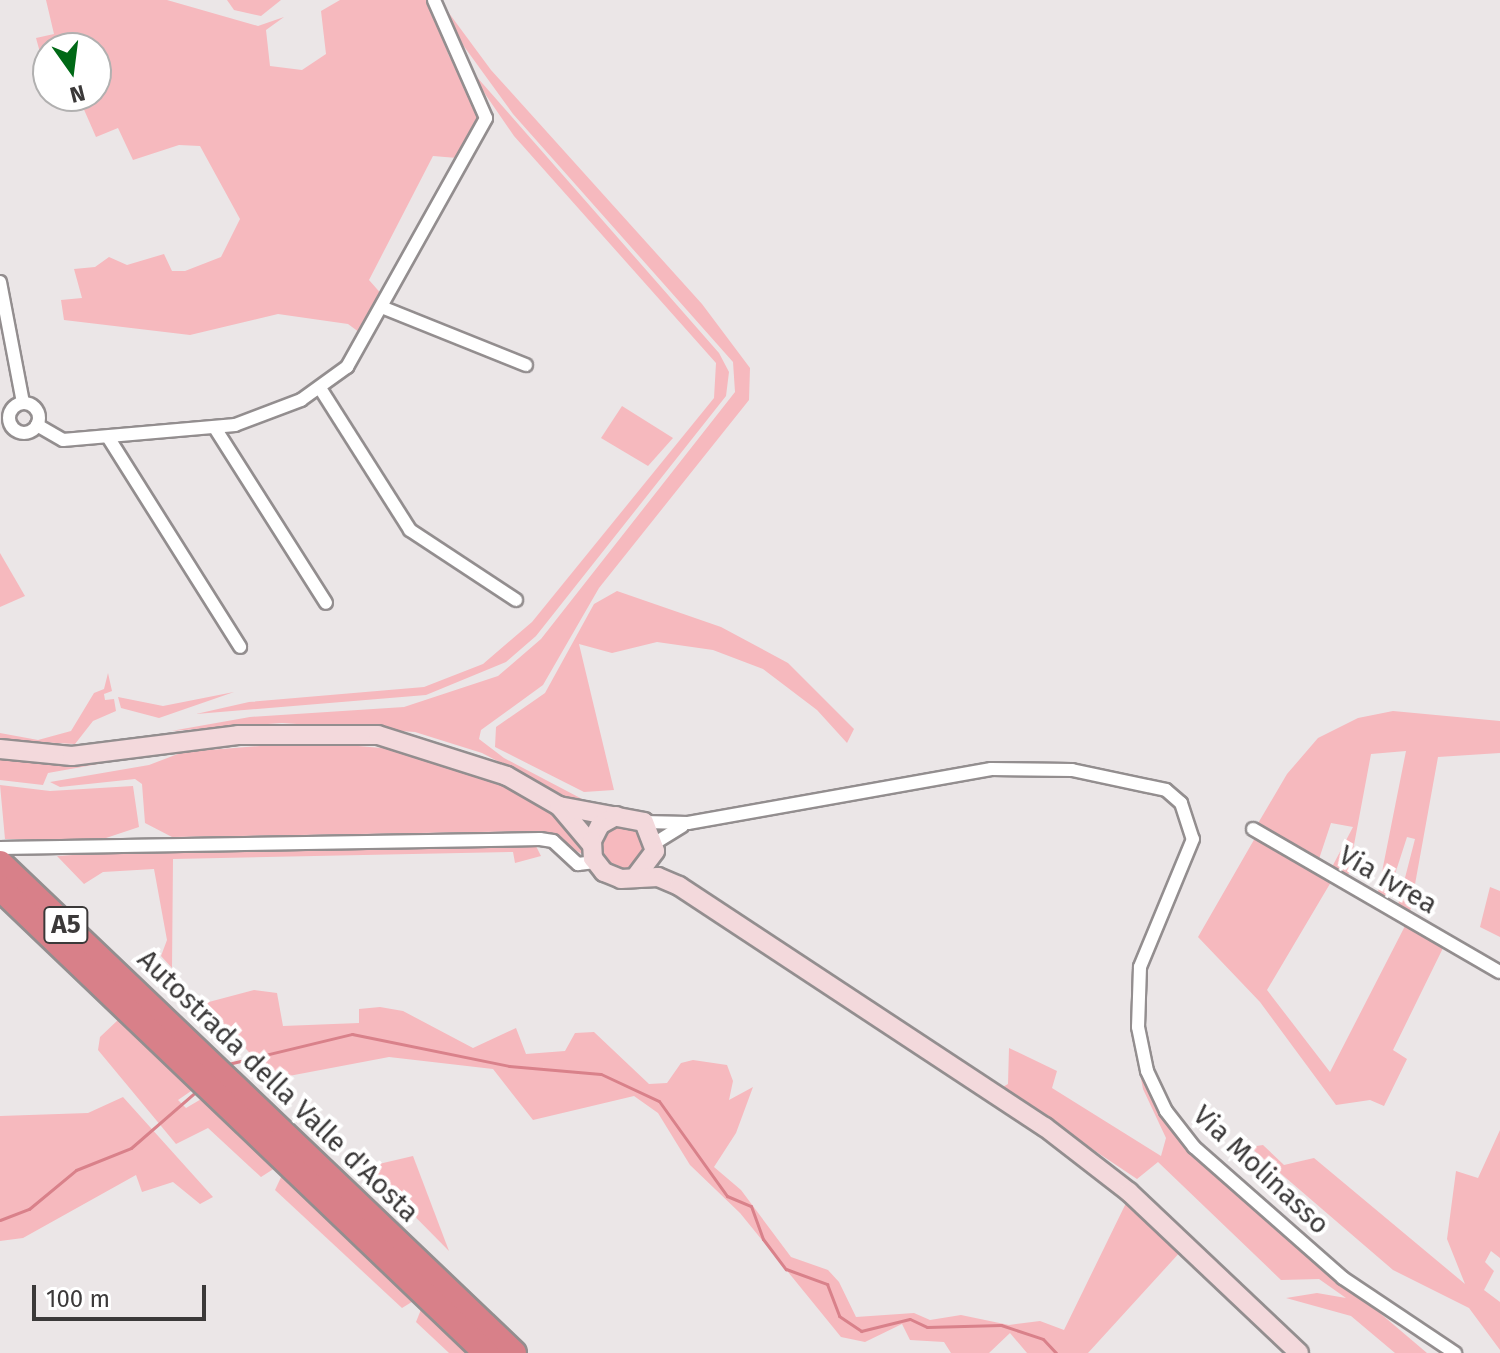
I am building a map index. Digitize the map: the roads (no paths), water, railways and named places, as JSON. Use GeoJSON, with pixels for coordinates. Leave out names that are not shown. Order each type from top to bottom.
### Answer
{"type":"FeatureCollection","features":[{"type":"Feature","properties":{"kind":"highway","name":"Autostrada della Valle d'Aosta"},"geometry":{"type":"LineString","coordinates":[[0,863],[133,1002],[213,1080],[435,1291],[514,1353]]}},
{"type":"Feature","properties":{"kind":"highway","name":"Autostrada della Valle d'Aosta"},"geometry":{"type":"LineString","coordinates":[[0,888],[133,1002]]}},
{"type":"Feature","properties":{"kind":"highway","name":"Autostrada della Valle d'Aosta"},"geometry":{"type":"LineString","coordinates":[[435,1291],[486,1353]]}},
{"type":"Feature","properties":{"kind":"main road"},"geometry":{"type":"LineString","coordinates":[[0,749],[72,756],[238,735],[378,735],[463,758],[559,806],[644,822],[655,848],[679,886]]}},
{"type":"Feature","properties":{"kind":"main road"},"geometry":{"type":"LineString","coordinates":[[559,806],[613,877],[636,876],[679,886],[1045,1127],[1129,1192],[1299,1353]]}},
{"type":"Feature","properties":{"kind":"main road"},"geometry":{"type":"LineString","coordinates":[[593,853],[600,825],[616,816]]}},
{"type":"Feature","properties":{"kind":"main road"},"geometry":{"type":"LineString","coordinates":[[636,876],[655,848]]}},
{"type":"Feature","properties":{"kind":"street"},"geometry":{"type":"LineString","coordinates":[[37,425],[63,440],[215,428],[261,416],[320,388],[347,367],[384,308],[486,118],[434,0]]}},
{"type":"Feature","properties":{"kind":"street"},"geometry":{"type":"LineString","coordinates":[[0,282],[23,403],[38,412],[37,425]]}},
{"type":"Feature","properties":{"kind":"street"},"geometry":{"type":"LineString","coordinates":[[384,308],[526,365]]}},
{"type":"Feature","properties":{"kind":"street"},"geometry":{"type":"LineString","coordinates":[[320,388],[410,530],[516,600]]}},
{"type":"Feature","properties":{"kind":"street"},"geometry":{"type":"LineString","coordinates":[[23,403],[9,415],[6,431],[25,433],[37,425]]}},
{"type":"Feature","properties":{"kind":"street"},"geometry":{"type":"LineString","coordinates":[[215,428],[326,603]]}},
{"type":"Feature","properties":{"kind":"street"},"geometry":{"type":"LineString","coordinates":[[108,437],[240,647]]}},
{"type":"Feature","properties":{"kind":"street","name":"Via Molinasso"},"geometry":{"type":"LineString","coordinates":[[688,823],[991,769],[1072,770],[1166,790],[1181,803],[1193,839],[1140,967],[1138,1027],[1147,1071],[1166,1111],[1215,1167],[1343,1278],[1455,1353]]}},
{"type":"Feature","properties":{"kind":"street"},"geometry":{"type":"LineString","coordinates":[[644,822],[688,823]]}},
{"type":"Feature","properties":{"kind":"street"},"geometry":{"type":"LineString","coordinates":[[655,848],[688,823]]}},
{"type":"Feature","properties":{"kind":"street","name":"Via Ivrea"},"geometry":{"type":"LineString","coordinates":[[1253,829],[1500,972]]}},
{"type":"Feature","properties":{"kind":"street"},"geometry":{"type":"LineString","coordinates":[[0,848],[540,839],[553,841],[578,864],[593,853]]}},
{"type":"Feature","properties":{"kind":"waterway"},"geometry":{"type":"LineString","coordinates":[[228,1064],[352,1034],[509,1066],[601,1074],[659,1101],[727,1196],[751,1206],[763,1239],[786,1269],[827,1284],[839,1316],[861,1331],[910,1319],[927,1327],[1001,1325],[1043,1339],[1056,1353]]}},
{"type":"Feature","properties":{"kind":"waterway"},"geometry":{"type":"LineString","coordinates":[[0,1220],[29,1209],[76,1170],[131,1148],[198,1090]]}}]}
